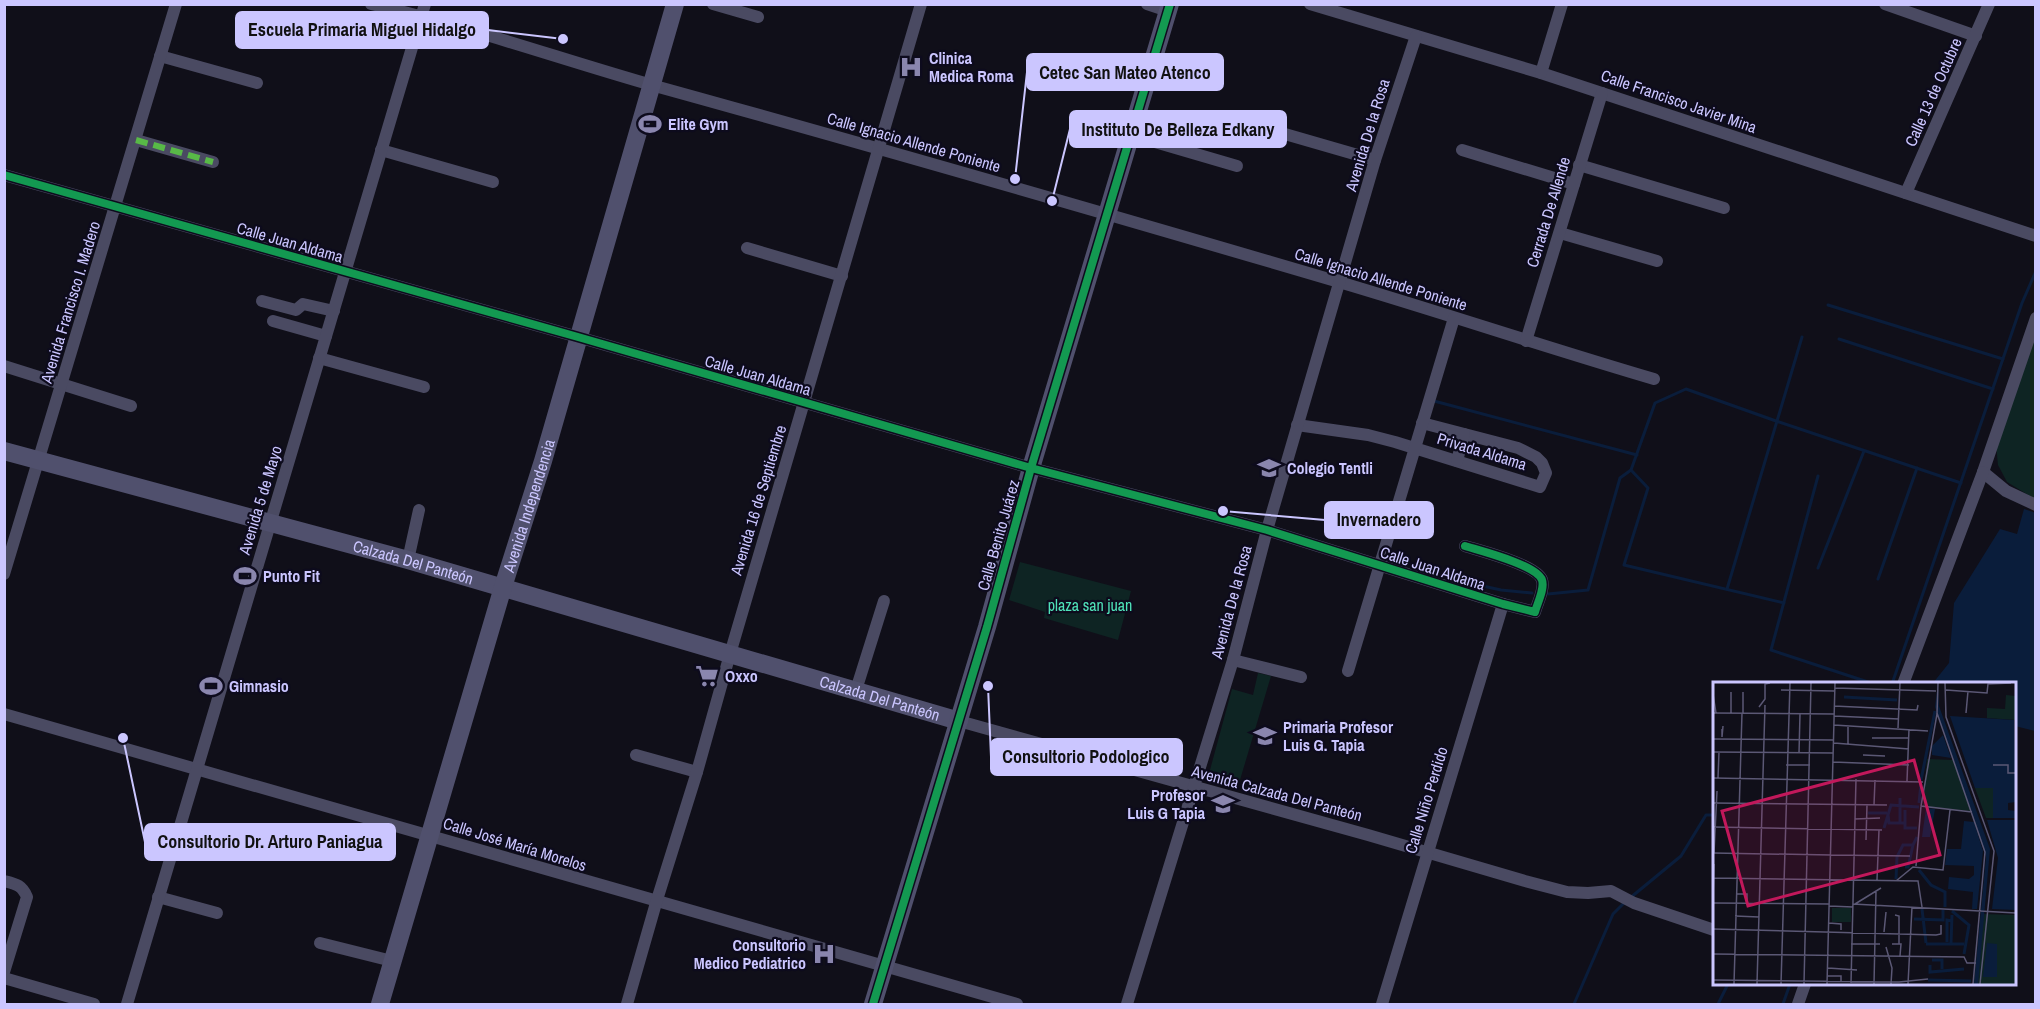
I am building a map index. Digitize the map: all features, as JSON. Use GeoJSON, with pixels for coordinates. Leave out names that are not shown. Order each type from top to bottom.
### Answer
{"type":"FeatureCollection","features":[{"type":"Feature","properties":{"kind":"main road","name":"Avenida Independencia"},"geometry":{"type":"LineString","coordinates":[[380,1005],[503,588],[543,461],[675,4]]}},
{"type":"Feature","properties":{"kind":"main road","name":"Calle Benito Juárez"},"geometry":{"type":"LineString","coordinates":[[873,1005],[1169,8]]}},
{"type":"Feature","properties":{"kind":"main road","name":"Calzada Del Panteón"},"geometry":{"type":"LineString","coordinates":[[4,451],[408,560],[958,721]]}},
{"type":"Feature","properties":{"kind":"street","name":"Avenida Francisco I. Madero"},"geometry":{"type":"LineString","coordinates":[[4,574],[176,4]]}},
{"type":"Feature","properties":{"kind":"street","name":"Calle Ignacio Allende Poniente"},"geometry":{"type":"LineString","coordinates":[[371,4],[423,10],[651,85],[1341,282],[1654,379]]}},
{"type":"Feature","properties":{"kind":"street"},"geometry":{"type":"LineString","coordinates":[[713,4],[758,17]]}},
{"type":"Feature","properties":{"kind":"street","name":"Avenida 16 de Septiembre"},"geometry":{"type":"LineString","coordinates":[[627,1005],[921,4]]}},
{"type":"Feature","properties":{"kind":"street"},"geometry":{"type":"LineString","coordinates":[[1147,4],[1169,8]]}},
{"type":"Feature","properties":{"kind":"street","name":"Calle Francisco Javier Mina"},"geometry":{"type":"LineString","coordinates":[[1310,4],[1541,73],[2036,236]]}},
{"type":"Feature","properties":{"kind":"street"},"geometry":{"type":"LineString","coordinates":[[1541,73],[1562,4]]}},
{"type":"Feature","properties":{"kind":"street"},"geometry":{"type":"LineString","coordinates":[[1885,4],[1976,36]]}},
{"type":"Feature","properties":{"kind":"street","name":"Calle 13 de Octubre"},"geometry":{"type":"LineString","coordinates":[[1906,193],[1989,4]]}},
{"type":"Feature","properties":{"kind":"street","name":"Avenida 5 de Mayo"},"geometry":{"type":"LineString","coordinates":[[127,1005],[423,10]]}},
{"type":"Feature","properties":{"kind":"street","name":"Avenida De la Rosa"},"geometry":{"type":"LineString","coordinates":[[1127,1005],[1233,660],[1267,530],[1375,160],[1416,36]]}},
{"type":"Feature","properties":{"kind":"street"},"geometry":{"type":"LineString","coordinates":[[160,56],[257,83]]}},
{"type":"Feature","properties":{"kind":"street","name":"Cerrada De Allende"},"geometry":{"type":"LineString","coordinates":[[1526,341],[1602,93]]}},
{"type":"Feature","properties":{"kind":"street"},"geometry":{"type":"LineString","coordinates":[[1278,132],[1375,160]]}},
{"type":"Feature","properties":{"kind":"street"},"geometry":{"type":"LineString","coordinates":[[1131,135],[1237,166]]}},
{"type":"Feature","properties":{"kind":"street"},"geometry":{"type":"LineString","coordinates":[[136,140],[213,162]]}},
{"type":"Feature","properties":{"kind":"street"},"geometry":{"type":"LineString","coordinates":[[381,150],[493,182]]}},
{"type":"Feature","properties":{"kind":"street"},"geometry":{"type":"LineString","coordinates":[[1462,150],[1574,184]]}},
{"type":"Feature","properties":{"kind":"street"},"geometry":{"type":"LineString","coordinates":[[1580,165],[1724,208]]}},
{"type":"Feature","properties":{"kind":"street","name":"Calle Juan Aldama"},"geometry":{"type":"LineString","coordinates":[[4,175],[1031,468],[1267,530],[1534,612],[1543,586],[1539,575],[1526,567],[1466,546]]}},
{"type":"Feature","properties":{"kind":"street"},"geometry":{"type":"LineString","coordinates":[[1560,233],[1657,261]]}},
{"type":"Feature","properties":{"kind":"street"},"geometry":{"type":"LineString","coordinates":[[747,248],[842,276]]}},
{"type":"Feature","properties":{"kind":"street"},"geometry":{"type":"LineString","coordinates":[[262,302],[296,310],[303,304],[334,311]]}},
{"type":"Feature","properties":{"kind":"street"},"geometry":{"type":"LineString","coordinates":[[1348,671],[1454,318]]}},
{"type":"Feature","properties":{"kind":"street"},"geometry":{"type":"LineString","coordinates":[[1904,682],[1983,472],[2036,318]]}},
{"type":"Feature","properties":{"kind":"street"},"geometry":{"type":"LineString","coordinates":[[273,321],[326,336]]}},
{"type":"Feature","properties":{"kind":"street"},"geometry":{"type":"LineString","coordinates":[[319,358],[424,387]]}},
{"type":"Feature","properties":{"kind":"street"},"geometry":{"type":"LineString","coordinates":[[4,366],[131,406]]}},
{"type":"Feature","properties":{"kind":"street"},"geometry":{"type":"LineString","coordinates":[[1422,423],[1464,434],[1458,461]]}},
{"type":"Feature","properties":{"kind":"street","name":"Privada Aldama"},"geometry":{"type":"LineString","coordinates":[[1297,425],[1368,435],[1540,487],[1546,473],[1542,463],[1536,457],[1518,448],[1464,434]]}},
{"type":"Feature","properties":{"kind":"street"},"geometry":{"type":"LineString","coordinates":[[1983,472],[2006,491],[2036,505]]}},
{"type":"Feature","properties":{"kind":"street"},"geometry":{"type":"LineString","coordinates":[[408,560],[418,510]]}},
{"type":"Feature","properties":{"kind":"street"},"geometry":{"type":"LineString","coordinates":[[856,690],[884,601]]}},
{"type":"Feature","properties":{"kind":"street","name":"Calle Niño Perdido"},"geometry":{"type":"LineString","coordinates":[[1382,1005],[1503,604]]}},
{"type":"Feature","properties":{"kind":"street"},"geometry":{"type":"LineString","coordinates":[[1233,660],[1301,677]]}},
{"type":"Feature","properties":{"kind":"street","name":"Calle José María Morelos"},"geometry":{"type":"LineString","coordinates":[[4,714],[1017,1005]]}},
{"type":"Feature","properties":{"kind":"street","name":"Avenida Calzada Del Panteón"},"geometry":{"type":"LineString","coordinates":[[958,721],[1567,892],[1605,891],[1619,894],[1634,903],[1713,930]]}},
{"type":"Feature","properties":{"kind":"street"},"geometry":{"type":"LineString","coordinates":[[636,755],[697,772]]}},
{"type":"Feature","properties":{"kind":"street"},"geometry":{"type":"LineString","coordinates":[[4,881],[24,889],[27,897],[4,972]]}},
{"type":"Feature","properties":{"kind":"street"},"geometry":{"type":"LineString","coordinates":[[158,897],[217,913]]}},
{"type":"Feature","properties":{"kind":"street"},"geometry":{"type":"LineString","coordinates":[[320,943],[392,961]]}},
{"type":"Feature","properties":{"kind":"street"},"geometry":{"type":"LineString","coordinates":[[4,978],[94,1005]]}},
{"type":"Feature","properties":{"kind":"street"},"geometry":{"type":"LineString","coordinates":[[1798,1005],[1805,985]]}},
{"type":"Feature","properties":{"kind":"green space"},"geometry":{"type":"Polygon","coordinates":[[[2035,332],[2035,499],[2007,482],[1998,465],[1996,444],[2035,332]]]}},
{"type":"Feature","properties":{"kind":"green space","name":"plaza san juan"},"geometry":{"type":"Polygon","coordinates":[[[1020,562],[1131,591],[1118,640],[1044,618],[1045,612],[1009,600],[1020,562]]]}},
{"type":"Feature","properties":{"kind":"green space"},"geometry":{"type":"Polygon","coordinates":[[[1258,673],[1271,676],[1237,790],[1207,781],[1232,689],[1253,695],[1258,673]]]}},
{"type":"Feature","properties":{"kind":"water"},"geometry":{"type":"Polygon","coordinates":[[[2024,509],[2036,513],[2035,731],[2016,726],[2016,682],[1934,682],[1949,663],[1954,603],[2000,529],[2017,534],[2024,509]]]}},
{"type":"Feature","properties":{"kind":"waterway"},"geometry":{"type":"LineString","coordinates":[[1893,682],[2022,303],[2036,271]]}},
{"type":"Feature","properties":{"kind":"waterway"},"geometry":{"type":"LineString","coordinates":[[1828,305],[2003,359]]}},
{"type":"Feature","properties":{"kind":"waterway"},"geometry":{"type":"LineString","coordinates":[[1727,589],[1802,337]]}},
{"type":"Feature","properties":{"kind":"waterway"},"geometry":{"type":"LineString","coordinates":[[1839,339],[1993,389]]}},
{"type":"Feature","properties":{"kind":"waterway"},"geometry":{"type":"LineString","coordinates":[[1548,594],[1588,590],[1620,478],[1631,470],[1655,403],[1686,389],[1961,483]]}},
{"type":"Feature","properties":{"kind":"waterway"},"geometry":{"type":"LineString","coordinates":[[1434,401],[1637,455]]}},
{"type":"Feature","properties":{"kind":"waterway"},"geometry":{"type":"LineString","coordinates":[[1818,568],[1864,451]]}},
{"type":"Feature","properties":{"kind":"waterway"},"geometry":{"type":"LineString","coordinates":[[1878,579],[1917,468]]}},
{"type":"Feature","properties":{"kind":"waterway"},"geometry":{"type":"LineString","coordinates":[[1631,470],[1648,488],[1624,565],[1784,603]]}},
{"type":"Feature","properties":{"kind":"waterway"},"geometry":{"type":"LineString","coordinates":[[1818,476],[1771,650],[1868,682]]}},
{"type":"Feature","properties":{"kind":"waterway"},"geometry":{"type":"LineString","coordinates":[[1451,579],[1501,590],[1532,593]]}},
{"type":"Feature","properties":{"kind":"waterway"},"geometry":{"type":"LineString","coordinates":[[1630,898],[1681,856],[1706,815],[1713,815]]}},
{"type":"Feature","properties":{"kind":"waterway"},"geometry":{"type":"LineString","coordinates":[[1574,1004],[1613,914],[1625,902]]}},
{"type":"Feature","properties":{"kind":"waterway"},"geometry":{"type":"LineString","coordinates":[[1718,1004],[1728,985]]}},
{"type":"Feature","properties":{"kind":"waterway"},"geometry":{"type":"LineString","coordinates":[[1783,1004],[1790,985]]}},
{"type":"Feature","properties":{"kind":"marked path"},"geometry":{"type":"LineString","coordinates":[[136,140],[213,162]]}},
{"type":"Feature","properties":{"kind":"cycle path"},"geometry":{"type":"LineString","coordinates":[[873,1004],[987,627],[1031,468],[1170,4]]}},
{"type":"Feature","properties":{"kind":"cycle path"},"geometry":{"type":"LineString","coordinates":[[4,175],[1031,468],[1267,530],[1535,612],[1542,588],[1542,580],[1538,574],[1508,559],[1465,546]]}},
{"type":"Feature","properties":{"kind":"place","name":"Escuela Primaria Miguel Hidalgo"},"geometry":{"type":"Point","coordinates":[563,39]}},
{"type":"Feature","properties":{"kind":"place","name":"Clinica Medica Roma"},"geometry":{"type":"Point","coordinates":[911,67]}},
{"type":"Feature","properties":{"kind":"place","name":"Elite Gym"},"geometry":{"type":"Point","coordinates":[650,124]}},
{"type":"Feature","properties":{"kind":"place","name":"Cetec San Mateo Atenco"},"geometry":{"type":"Point","coordinates":[1015,179]}},
{"type":"Feature","properties":{"kind":"place","name":"Instituto De Belleza Edkany"},"geometry":{"type":"Point","coordinates":[1052,201]}},
{"type":"Feature","properties":{"kind":"place","name":"Colegio Tentli"},"geometry":{"type":"Point","coordinates":[1269,468]}},
{"type":"Feature","properties":{"kind":"place","name":"Invernadero"},"geometry":{"type":"Point","coordinates":[1223,511]}},
{"type":"Feature","properties":{"kind":"place","name":"Punto Fit"},"geometry":{"type":"Point","coordinates":[245,576]}},
{"type":"Feature","properties":{"kind":"place","name":"Oxxo"},"geometry":{"type":"Point","coordinates":[707,676]}},
{"type":"Feature","properties":{"kind":"place","name":"Gimnasio"},"geometry":{"type":"Point","coordinates":[211,686]}},
{"type":"Feature","properties":{"kind":"place","name":"Consultorio Podologico"},"geometry":{"type":"Point","coordinates":[988,686]}},
{"type":"Feature","properties":{"kind":"place","name":"Primaria Profesor Luis G. Tapia"},"geometry":{"type":"Point","coordinates":[1265,736]}},
{"type":"Feature","properties":{"kind":"place","name":"Consultorio Dr. Arturo Paniagua"},"geometry":{"type":"Point","coordinates":[123,738]}},
{"type":"Feature","properties":{"kind":"place","name":"Profesor Luis G Tapia"},"geometry":{"type":"Point","coordinates":[1223,804]}},
{"type":"Feature","properties":{"kind":"place","name":"Consultorio Medico Pediatrico"},"geometry":{"type":"Point","coordinates":[824,954]}}]}
